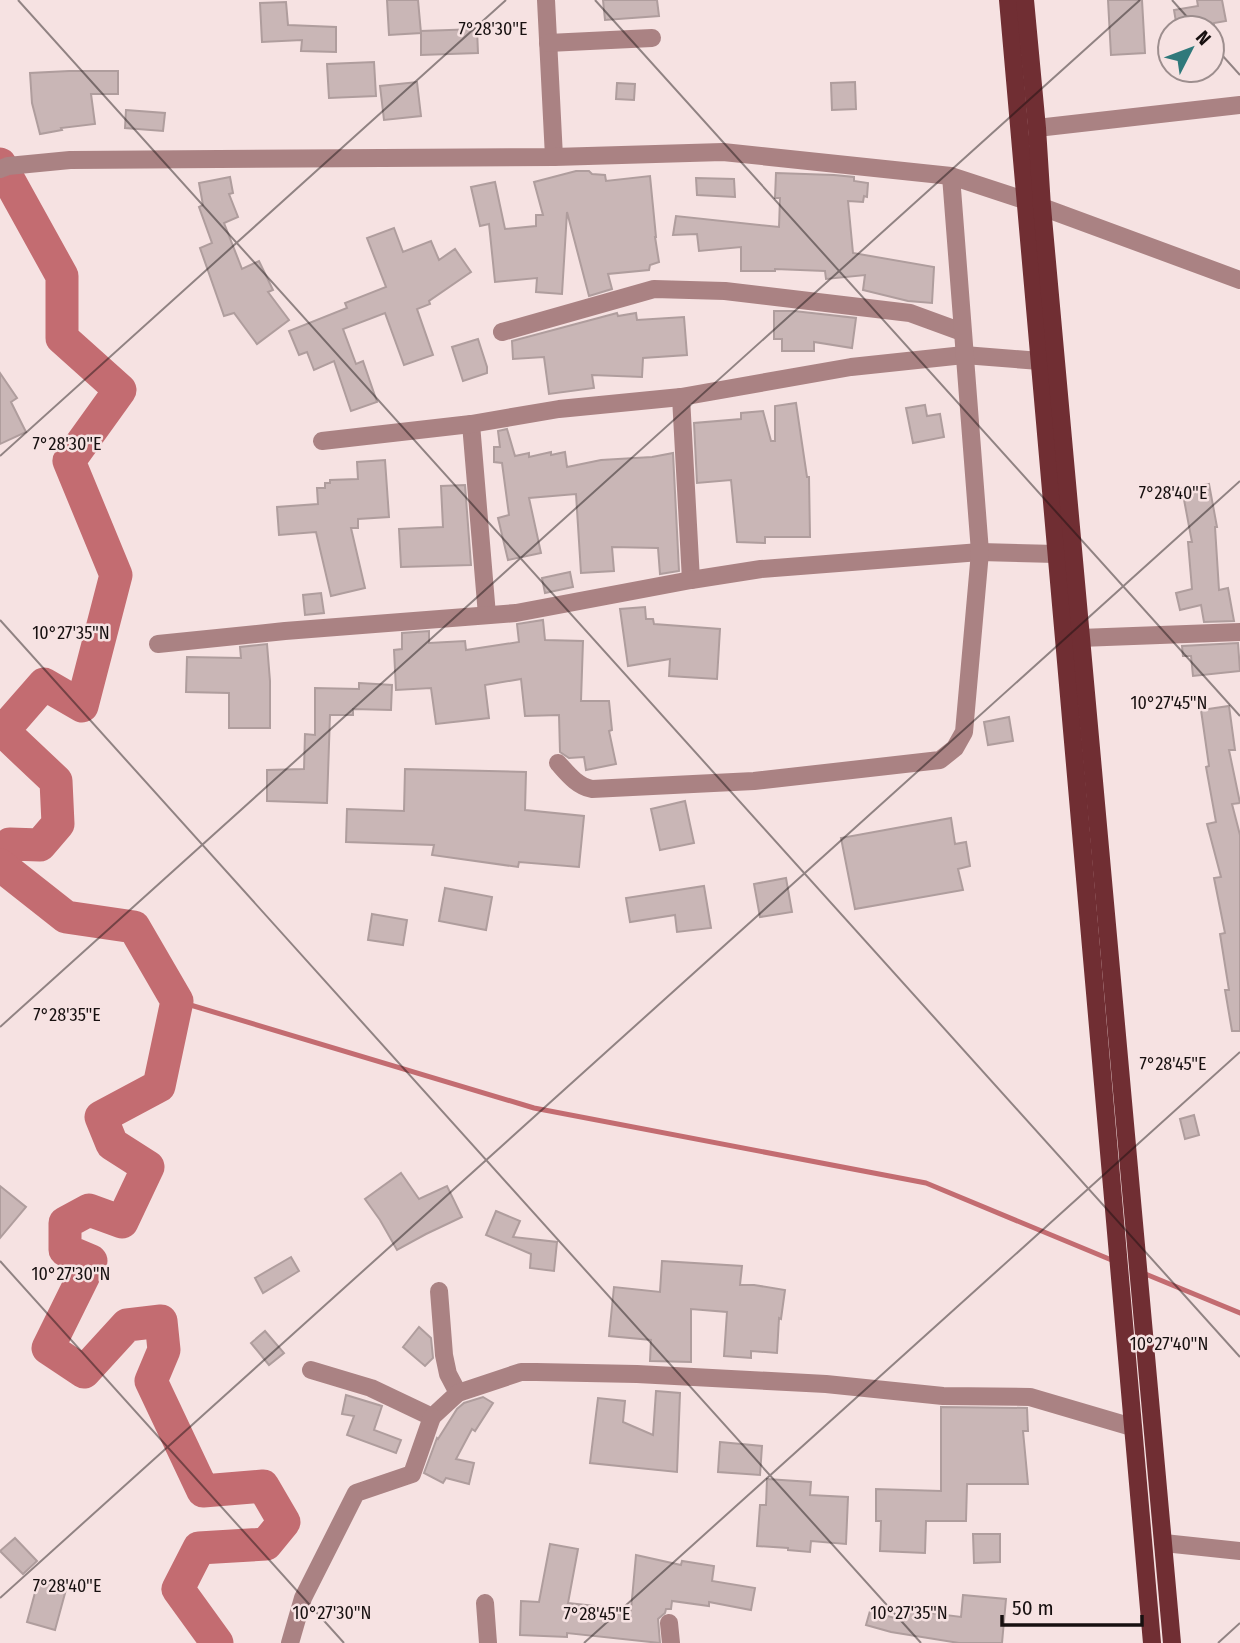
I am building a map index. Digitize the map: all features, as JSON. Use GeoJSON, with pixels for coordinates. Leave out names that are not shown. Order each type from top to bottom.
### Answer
{"type":"FeatureCollection","features":[{"type":"Feature","properties":{"kind":"main road"},"geometry":{"type":"LineString","coordinates":[[1008,0],[1034,204],[1080,638],[1172,1643]]}},
{"type":"Feature","properties":{"kind":"main road"},"geometry":{"type":"LineString","coordinates":[[1025,0],[1037,128],[1034,204],[1040,361],[1152,1643]]}},
{"type":"Feature","properties":{"kind":"street"},"geometry":{"type":"LineString","coordinates":[[546,0],[554,157]]}},
{"type":"Feature","properties":{"kind":"street"},"geometry":{"type":"LineString","coordinates":[[548,43],[652,38]]}},
{"type":"Feature","properties":{"kind":"street"},"geometry":{"type":"LineString","coordinates":[[1037,128],[1240,105]]}},
{"type":"Feature","properties":{"kind":"street"},"geometry":{"type":"LineString","coordinates":[[4,168],[70,160],[554,157],[723,152],[951,176],[1240,280]]}},
{"type":"Feature","properties":{"kind":"street"},"geometry":{"type":"LineString","coordinates":[[558,763],[572,779],[583,787],[592,789],[754,782],[940,761],[955,748],[964,732],[980,552],[951,176]]}},
{"type":"Feature","properties":{"kind":"street"},"geometry":{"type":"LineString","coordinates":[[502,332],[654,289],[725,291],[910,313],[962,332]]}},
{"type":"Feature","properties":{"kind":"street"},"geometry":{"type":"LineString","coordinates":[[322,441],[471,424],[559,409],[681,397],[850,367],[964,355],[1040,361]]}},
{"type":"Feature","properties":{"kind":"street"},"geometry":{"type":"LineString","coordinates":[[681,397],[691,580]]}},
{"type":"Feature","properties":{"kind":"street"},"geometry":{"type":"LineString","coordinates":[[471,424],[487,615]]}},
{"type":"Feature","properties":{"kind":"street"},"geometry":{"type":"LineString","coordinates":[[158,643],[516,613],[761,569],[980,552],[1056,554]]}},
{"type":"Feature","properties":{"kind":"street"},"geometry":{"type":"LineString","coordinates":[[1080,638],[1240,632]]}},
{"type":"Feature","properties":{"kind":"street"},"geometry":{"type":"LineString","coordinates":[[439,1291],[444,1356],[448,1374],[458,1393]]}},
{"type":"Feature","properties":{"kind":"street"},"geometry":{"type":"LineString","coordinates":[[311,1370],[371,1388],[432,1417]]}},
{"type":"Feature","properties":{"kind":"street"},"geometry":{"type":"LineString","coordinates":[[289,1643],[303,1598],[356,1493],[412,1474],[432,1417],[458,1393],[521,1372],[745,1379],[943,1396],[1030,1397],[1132,1427]]}},
{"type":"Feature","properties":{"kind":"street"},"geometry":{"type":"LineString","coordinates":[[1164,1543],[1240,1550]]}},
{"type":"Feature","properties":{"kind":"street"},"geometry":{"type":"LineString","coordinates":[[485,1603],[488,1643]]}},
{"type":"Feature","properties":{"kind":"street"},"geometry":{"type":"LineString","coordinates":[[669,1623],[671,1643]]}},
{"type":"Feature","properties":{"kind":"building"},"geometry":{"type":"Polygon","coordinates":[[[387,0],[418,0],[421,33],[389,35],[387,0]]]}},
{"type":"Feature","properties":{"kind":"building"},"geometry":{"type":"Polygon","coordinates":[[[603,0],[657,0],[659,16],[605,20],[603,0]]]}},
{"type":"Feature","properties":{"kind":"building"},"geometry":{"type":"Polygon","coordinates":[[[1108,0],[1142,0],[1145,53],[1111,55],[1108,0]]]}},
{"type":"Feature","properties":{"kind":"building"},"geometry":{"type":"Polygon","coordinates":[[[1197,0],[1222,0],[1225,14],[1175,14],[1174,10],[1198,6],[1197,0]]]}},
{"type":"Feature","properties":{"kind":"building"},"geometry":{"type":"Polygon","coordinates":[[[286,2],[288,25],[336,27],[336,52],[301,51],[302,40],[262,42],[260,3],[286,2]]]}},
{"type":"Feature","properties":{"kind":"building"},"geometry":{"type":"Polygon","coordinates":[[[477,29],[478,53],[421,55],[421,31],[477,29]]]}},
{"type":"Feature","properties":{"kind":"building"},"geometry":{"type":"Polygon","coordinates":[[[374,62],[376,96],[329,98],[327,64],[374,62]]]}},
{"type":"Feature","properties":{"kind":"building"},"geometry":{"type":"Polygon","coordinates":[[[118,71],[118,94],[91,94],[95,124],[61,128],[62,130],[40,134],[32,103],[30,73],[118,71]]]}},
{"type":"Feature","properties":{"kind":"building"},"geometry":{"type":"Polygon","coordinates":[[[417,82],[421,116],[384,120],[380,86],[417,82]]]}},
{"type":"Feature","properties":{"kind":"building"},"geometry":{"type":"Polygon","coordinates":[[[855,82],[856,109],[832,110],[831,83],[855,82]]]}},
{"type":"Feature","properties":{"kind":"building"},"geometry":{"type":"Polygon","coordinates":[[[617,83],[635,84],[634,100],[616,99],[617,83]]]}},
{"type":"Feature","properties":{"kind":"building"},"geometry":{"type":"Polygon","coordinates":[[[126,110],[165,113],[163,131],[125,128],[126,110]]]}},
{"type":"Feature","properties":{"kind":"building"},"geometry":{"type":"Polygon","coordinates":[[[576,171],[605,175],[606,181],[650,176],[659,262],[650,265],[649,270],[608,274],[612,289],[589,296],[567,212],[562,294],[536,292],[537,278],[495,282],[489,224],[480,226],[471,187],[495,182],[505,229],[536,226],[536,215],[543,215],[534,182],[576,171]]]}},
{"type":"Feature","properties":{"kind":"building"},"geometry":{"type":"Polygon","coordinates":[[[776,173],[854,177],[854,181],[868,183],[867,197],[864,196],[863,202],[848,201],[853,253],[934,267],[932,303],[908,301],[863,290],[865,275],[826,279],[825,271],[741,271],[741,247],[699,251],[697,234],[673,235],[676,216],[779,227],[780,198],[775,198],[776,173]]]}},
{"type":"Feature","properties":{"kind":"building"},"geometry":{"type":"Polygon","coordinates":[[[230,177],[233,193],[229,194],[238,217],[224,223],[242,269],[259,261],[273,290],[268,292],[289,320],[257,344],[234,313],[224,316],[200,248],[212,243],[199,207],[203,205],[199,183],[230,177]]]}},
{"type":"Feature","properties":{"kind":"building"},"geometry":{"type":"Polygon","coordinates":[[[696,178],[734,179],[735,197],[697,195],[696,178]]]}},
{"type":"Feature","properties":{"kind":"building"},"geometry":{"type":"Polygon","coordinates":[[[394,228],[403,252],[431,241],[439,260],[455,249],[471,272],[429,301],[430,304],[417,309],[433,355],[404,365],[385,313],[343,329],[356,364],[363,361],[377,402],[351,411],[334,361],[314,370],[307,352],[299,355],[289,331],[347,308],[345,303],[386,287],[367,238],[394,228]]]}},
{"type":"Feature","properties":{"kind":"building"},"geometry":{"type":"Polygon","coordinates":[[[774,311],[856,318],[852,348],[814,342],[814,351],[782,351],[782,339],[774,339],[774,311]]]}},
{"type":"Feature","properties":{"kind":"building"},"geometry":{"type":"Polygon","coordinates":[[[617,313],[618,316],[636,313],[637,320],[684,317],[687,355],[643,358],[642,377],[592,375],[594,388],[549,394],[544,357],[513,359],[512,341],[617,313]]]}},
{"type":"Feature","properties":{"kind":"building"},"geometry":{"type":"Polygon","coordinates":[[[478,339],[487,373],[463,381],[452,347],[478,339]]]}},
{"type":"Feature","properties":{"kind":"building"},"geometry":{"type":"Polygon","coordinates":[[[0,373],[17,398],[11,402],[26,432],[0,444],[0,373]]]}},
{"type":"Feature","properties":{"kind":"building"},"geometry":{"type":"Polygon","coordinates":[[[796,403],[809,477],[810,537],[765,537],[765,543],[737,542],[731,480],[697,483],[694,423],[741,419],[741,413],[763,411],[771,441],[775,441],[775,406],[796,403]]]}},
{"type":"Feature","properties":{"kind":"building"},"geometry":{"type":"Polygon","coordinates":[[[925,405],[927,416],[940,414],[944,437],[913,443],[906,408],[925,405]]]}},
{"type":"Feature","properties":{"kind":"building"},"geometry":{"type":"Polygon","coordinates":[[[507,429],[515,456],[529,453],[529,457],[565,452],[567,467],[601,460],[673,453],[679,571],[660,574],[658,548],[612,547],[614,571],[581,573],[576,494],[529,498],[541,553],[508,560],[498,518],[509,515],[502,463],[494,462],[494,447],[500,447],[498,431],[507,429]]]}},
{"type":"Feature","properties":{"kind":"building"},"geometry":{"type":"Polygon","coordinates":[[[385,460],[389,517],[358,519],[358,528],[351,528],[365,588],[331,596],[316,532],[279,535],[277,507],[318,504],[317,488],[325,488],[325,483],[330,483],[330,480],[358,479],[357,462],[385,460]]]}},
{"type":"Feature","properties":{"kind":"building"},"geometry":{"type":"Polygon","coordinates":[[[1209,484],[1217,527],[1219,590],[1228,588],[1234,621],[1204,622],[1201,605],[1180,610],[1176,593],[1192,589],[1188,542],[1192,542],[1182,489],[1209,484]]]}},
{"type":"Feature","properties":{"kind":"building"},"geometry":{"type":"Polygon","coordinates":[[[465,485],[471,565],[401,567],[399,529],[443,527],[441,486],[465,485]]]}},
{"type":"Feature","properties":{"kind":"building"},"geometry":{"type":"Polygon","coordinates":[[[570,572],[573,587],[545,593],[542,578],[570,572]]]}},
{"type":"Feature","properties":{"kind":"building"},"geometry":{"type":"Polygon","coordinates":[[[321,593],[324,613],[305,615],[303,595],[321,593]]]}},
{"type":"Feature","properties":{"kind":"building"},"geometry":{"type":"Polygon","coordinates":[[[645,607],[646,619],[653,619],[654,624],[720,629],[717,679],[669,676],[670,659],[628,666],[620,609],[645,607]]]}},
{"type":"Feature","properties":{"kind":"building"},"geometry":{"type":"Polygon","coordinates":[[[543,620],[545,640],[583,641],[581,701],[609,701],[612,730],[609,731],[616,764],[586,770],[584,757],[569,758],[560,752],[559,715],[525,716],[521,679],[485,685],[489,718],[436,724],[431,688],[396,690],[394,650],[402,649],[402,633],[429,631],[429,643],[465,641],[466,650],[519,642],[517,624],[543,620]]]}},
{"type":"Feature","properties":{"kind":"building"},"geometry":{"type":"Polygon","coordinates":[[[1238,643],[1240,671],[1193,676],[1191,656],[1183,656],[1182,646],[1238,643]]]}},
{"type":"Feature","properties":{"kind":"building"},"geometry":{"type":"Polygon","coordinates":[[[267,644],[270,728],[229,728],[229,693],[186,692],[187,657],[241,658],[240,647],[267,644]]]}},
{"type":"Feature","properties":{"kind":"building"},"geometry":{"type":"Polygon","coordinates":[[[359,683],[392,685],[391,710],[353,709],[353,715],[330,715],[327,803],[267,801],[267,770],[304,769],[305,734],[315,735],[315,688],[359,689],[359,683]]]}},
{"type":"Feature","properties":{"kind":"building"},"geometry":{"type":"Polygon","coordinates":[[[1229,706],[1235,750],[1229,750],[1240,803],[1232,804],[1240,835],[1240,1031],[1232,1031],[1225,990],[1229,990],[1220,934],[1225,933],[1214,878],[1221,877],[1207,824],[1216,822],[1206,767],[1209,766],[1201,710],[1229,706]]]}},
{"type":"Feature","properties":{"kind":"building"},"geometry":{"type":"Polygon","coordinates":[[[1009,717],[1013,741],[988,745],[984,722],[1009,717]]]}},
{"type":"Feature","properties":{"kind":"building"},"geometry":{"type":"Polygon","coordinates":[[[405,769],[526,772],[525,810],[584,816],[579,867],[519,862],[518,867],[432,855],[434,845],[346,842],[347,809],[404,811],[405,769]]]}},
{"type":"Feature","properties":{"kind":"building"},"geometry":{"type":"Polygon","coordinates":[[[685,801],[694,843],[660,850],[651,809],[685,801]]]}},
{"type":"Feature","properties":{"kind":"building"},"geometry":{"type":"Polygon","coordinates":[[[951,818],[955,844],[966,842],[970,866],[958,869],[963,890],[855,909],[841,838],[951,818]]]}},
{"type":"Feature","properties":{"kind":"building"},"geometry":{"type":"Polygon","coordinates":[[[786,878],[792,912],[760,917],[754,884],[786,878]]]}},
{"type":"Feature","properties":{"kind":"building"},"geometry":{"type":"Polygon","coordinates":[[[704,886],[711,928],[677,932],[675,915],[630,922],[626,898],[704,886]]]}},
{"type":"Feature","properties":{"kind":"building"},"geometry":{"type":"Polygon","coordinates":[[[445,888],[492,897],[486,930],[439,921],[445,888]]]}},
{"type":"Feature","properties":{"kind":"building"},"geometry":{"type":"Polygon","coordinates":[[[372,914],[407,920],[403,945],[368,940],[372,914]]]}},
{"type":"Feature","properties":{"kind":"building"},"geometry":{"type":"Polygon","coordinates":[[[1194,1115],[1199,1135],[1185,1139],[1180,1119],[1194,1115]]]}},
{"type":"Feature","properties":{"kind":"building"},"geometry":{"type":"Polygon","coordinates":[[[401,1173],[419,1199],[447,1186],[462,1217],[397,1250],[365,1199],[401,1173]]]}},
{"type":"Feature","properties":{"kind":"building"},"geometry":{"type":"Polygon","coordinates":[[[0,1186],[26,1207],[0,1238],[0,1186]]]}},
{"type":"Feature","properties":{"kind":"building"},"geometry":{"type":"Polygon","coordinates":[[[496,1211],[520,1221],[513,1237],[557,1242],[554,1271],[530,1268],[531,1254],[486,1235],[496,1211]]]}},
{"type":"Feature","properties":{"kind":"building"},"geometry":{"type":"Polygon","coordinates":[[[291,1257],[299,1271],[263,1293],[255,1278],[291,1257]]]}},
{"type":"Feature","properties":{"kind":"building"},"geometry":{"type":"Polygon","coordinates":[[[662,1261],[742,1266],[740,1285],[785,1290],[781,1319],[779,1318],[777,1353],[751,1351],[751,1358],[724,1356],[727,1312],[691,1309],[691,1362],[650,1361],[651,1340],[609,1336],[614,1287],[660,1292],[662,1261]]]}},
{"type":"Feature","properties":{"kind":"building"},"geometry":{"type":"Polygon","coordinates":[[[419,1327],[431,1338],[433,1358],[425,1366],[403,1347],[419,1327]]]}},
{"type":"Feature","properties":{"kind":"building"},"geometry":{"type":"Polygon","coordinates":[[[265,1331],[284,1353],[269,1365],[251,1343],[265,1331]]]}},
{"type":"Feature","properties":{"kind":"building"},"geometry":{"type":"Polygon","coordinates":[[[656,1391],[680,1393],[677,1472],[590,1463],[598,1398],[625,1401],[623,1422],[653,1435],[656,1391]]]}},
{"type":"Feature","properties":{"kind":"building"},"geometry":{"type":"Polygon","coordinates":[[[346,1395],[382,1406],[374,1430],[401,1440],[396,1453],[347,1435],[354,1416],[342,1414],[346,1395]]]}},
{"type":"Feature","properties":{"kind":"building"},"geometry":{"type":"Polygon","coordinates":[[[483,1397],[493,1403],[475,1431],[472,1429],[456,1459],[474,1463],[469,1484],[446,1478],[443,1483],[424,1473],[437,1438],[457,1409],[464,1403],[483,1397]]]}},
{"type":"Feature","properties":{"kind":"building"},"geometry":{"type":"Polygon","coordinates":[[[941,1407],[1027,1408],[1028,1431],[1023,1431],[1028,1484],[967,1484],[966,1521],[926,1521],[925,1553],[880,1551],[881,1521],[876,1521],[876,1489],[941,1491],[941,1407]]]}},
{"type":"Feature","properties":{"kind":"building"},"geometry":{"type":"Polygon","coordinates":[[[720,1442],[762,1446],[760,1475],[718,1472],[720,1442]]]}},
{"type":"Feature","properties":{"kind":"building"},"geometry":{"type":"Polygon","coordinates":[[[767,1479],[811,1482],[810,1495],[848,1497],[846,1544],[811,1541],[810,1552],[757,1546],[760,1505],[766,1505],[767,1479]]]}},
{"type":"Feature","properties":{"kind":"building"},"geometry":{"type":"Polygon","coordinates":[[[973,1534],[1000,1534],[1000,1562],[974,1563],[973,1534]]]}},
{"type":"Feature","properties":{"kind":"building"},"geometry":{"type":"Polygon","coordinates":[[[15,1538],[37,1561],[23,1574],[0,1551],[15,1538]]]}},
{"type":"Feature","properties":{"kind":"building"},"geometry":{"type":"Polygon","coordinates":[[[550,1544],[578,1549],[568,1603],[631,1610],[636,1555],[681,1565],[682,1561],[714,1566],[712,1581],[755,1588],[751,1610],[709,1602],[709,1606],[672,1601],[671,1609],[666,1609],[658,1619],[660,1643],[567,1633],[567,1637],[520,1635],[521,1601],[539,1602],[550,1544]]]}},
{"type":"Feature","properties":{"kind":"building"},"geometry":{"type":"Polygon","coordinates":[[[39,1578],[67,1586],[55,1630],[27,1622],[39,1578]]]}},
{"type":"Feature","properties":{"kind":"building"},"geometry":{"type":"Polygon","coordinates":[[[963,1595],[1006,1599],[1002,1643],[959,1643],[891,1632],[866,1625],[870,1611],[898,1619],[899,1609],[961,1617],[963,1595]]]}},
{"type":"Feature","properties":{"kind":"waterway"},"geometry":{"type":"LineString","coordinates":[[0,164],[62,276],[62,338],[120,390],[69,461],[116,575],[82,706],[44,684],[3,731],[56,781],[58,824],[40,845],[10,844],[0,862]]}},
{"type":"Feature","properties":{"kind":"waterway"},"geometry":{"type":"LineString","coordinates":[[0,865],[66,917],[134,927],[177,1001],[159,1086],[101,1117],[112,1144],[148,1167],[122,1222],[89,1210],[65,1223],[65,1250],[91,1261],[48,1348],[84,1372],[127,1325],[161,1321],[164,1350],[151,1381],[203,1491],[263,1486],[284,1522],[266,1544],[199,1548],[178,1589],[217,1643]]}},
{"type":"Feature","properties":{"kind":"waterway"},"geometry":{"type":"LineString","coordinates":[[177,1001],[534,1108],[926,1183],[1114,1261]]}},
{"type":"Feature","properties":{"kind":"waterway"},"geometry":{"type":"LineString","coordinates":[[1143,1273],[1240,1313]]}}]}
